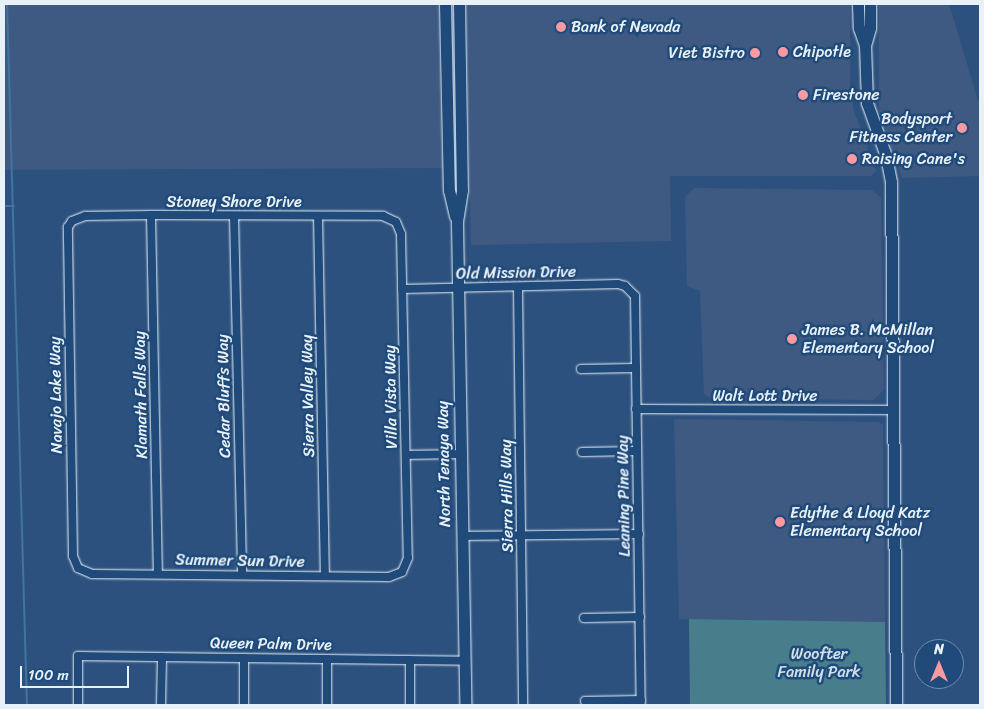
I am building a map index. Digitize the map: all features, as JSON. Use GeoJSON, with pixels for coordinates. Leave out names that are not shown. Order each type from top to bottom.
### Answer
{"type":"FeatureCollection","features":[{"type":"Feature","properties":{"kind":"main road","name":"North Tenaya Way"},"geometry":{"type":"LineString","coordinates":[[445,4],[449,190],[457,223]]}},
{"type":"Feature","properties":{"kind":"main road","name":"North Tenaya Way"},"geometry":{"type":"LineString","coordinates":[[459,4],[462,190],[457,223],[465,705]]}},
{"type":"Feature","properties":{"kind":"main road"},"geometry":{"type":"LineString","coordinates":[[858,4],[859,28],[865,45],[867,103],[891,176],[896,705]]}},
{"type":"Feature","properties":{"kind":"main road"},"geometry":{"type":"LineString","coordinates":[[865,45],[870,28],[870,4]]}},
{"type":"Feature","properties":{"kind":"main road"},"geometry":{"type":"LineString","coordinates":[[447,108],[456,147],[461,150]]}},
{"type":"Feature","properties":{"kind":"main road"},"geometry":{"type":"LineString","coordinates":[[448,161],[454,164],[462,190]]}},
{"type":"Feature","properties":{"kind":"street","name":"Stoney Shore Drive"},"geometry":{"type":"LineString","coordinates":[[72,221],[85,216],[151,215],[383,216],[396,222]]}},
{"type":"Feature","properties":{"kind":"street","name":"Klamath Falls Way"},"geometry":{"type":"LineString","coordinates":[[151,215],[158,574]]}},
{"type":"Feature","properties":{"kind":"street","name":"Cedar Bluffs Way"},"geometry":{"type":"LineString","coordinates":[[234,216],[242,576]]}},
{"type":"Feature","properties":{"kind":"street","name":"Sierra Valley Way"},"geometry":{"type":"LineString","coordinates":[[318,216],[325,576]]}},
{"type":"Feature","properties":{"kind":"street","name":"Navajo Lake Way"},"geometry":{"type":"LineString","coordinates":[[72,221],[67,234],[74,556],[78,568]]}},
{"type":"Feature","properties":{"kind":"street","name":"Villa Vista Way"},"geometry":{"type":"LineString","coordinates":[[396,222],[401,234],[408,558],[402,572]]}},
{"type":"Feature","properties":{"kind":"street","name":"Old Mission Drive"},"geometry":{"type":"LineString","coordinates":[[402,289],[618,284],[629,288]]}},
{"type":"Feature","properties":{"kind":"street","name":"Sierra Hills Way"},"geometry":{"type":"LineString","coordinates":[[518,287],[523,705]]}},
{"type":"Feature","properties":{"kind":"street","name":"Leaning Pine Way"},"geometry":{"type":"LineString","coordinates":[[629,288],[636,303],[635,368],[641,703]]}},
{"type":"Feature","properties":{"kind":"street"},"geometry":{"type":"LineString","coordinates":[[581,369],[635,368]]}},
{"type":"Feature","properties":{"kind":"street","name":"Walt Lott Drive"},"geometry":{"type":"LineString","coordinates":[[636,409],[894,410]]}},
{"type":"Feature","properties":{"kind":"street"},"geometry":{"type":"LineString","coordinates":[[582,452],[637,450]]}},
{"type":"Feature","properties":{"kind":"street"},"geometry":{"type":"LineString","coordinates":[[406,455],[460,454]]}},
{"type":"Feature","properties":{"kind":"street"},"geometry":{"type":"LineString","coordinates":[[462,536],[639,534]]}},
{"type":"Feature","properties":{"kind":"street","name":"Summer Sun Drive"},"geometry":{"type":"LineString","coordinates":[[78,568],[92,574],[242,576],[389,577],[402,572]]}},
{"type":"Feature","properties":{"kind":"street"},"geometry":{"type":"LineString","coordinates":[[584,618],[640,616]]}},
{"type":"Feature","properties":{"kind":"street","name":"Queen Palm Drive"},"geometry":{"type":"LineString","coordinates":[[78,705],[78,656],[464,661]]}},
{"type":"Feature","properties":{"kind":"street"},"geometry":{"type":"LineString","coordinates":[[161,705],[162,657]]}},
{"type":"Feature","properties":{"kind":"street"},"geometry":{"type":"LineString","coordinates":[[244,658],[244,705]]}},
{"type":"Feature","properties":{"kind":"street"},"geometry":{"type":"LineString","coordinates":[[327,659],[327,705]]}},
{"type":"Feature","properties":{"kind":"street"},"geometry":{"type":"LineString","coordinates":[[410,660],[410,705]]}},
{"type":"Feature","properties":{"kind":"street"},"geometry":{"type":"LineString","coordinates":[[585,701],[641,703]]}},
{"type":"Feature","properties":{"kind":"shaded area"},"geometry":{"type":"Polygon","coordinates":[[[4,4],[438,4],[442,168],[4,170],[4,4]]]}},
{"type":"Feature","properties":{"kind":"shaded area"},"geometry":{"type":"Polygon","coordinates":[[[466,4],[850,4],[850,88],[854,111],[876,171],[871,176],[670,176],[671,241],[471,245],[466,4]]]}},
{"type":"Feature","properties":{"kind":"shaded area"},"geometry":{"type":"Polygon","coordinates":[[[879,4],[949,4],[980,107],[980,176],[902,178],[879,110],[879,4]]]}},
{"type":"Feature","properties":{"kind":"shaded area","name":"James B. McMillan Elementary School"},"geometry":{"type":"Polygon","coordinates":[[[694,188],[872,190],[881,198],[884,390],[873,400],[710,398],[704,394],[700,291],[687,286],[685,197],[694,188]]]}},
{"type":"Feature","properties":{"kind":"shaded area","name":"Edythe & Lloyd Katz Elementary School"},"geometry":{"type":"Polygon","coordinates":[[[674,419],[878,422],[883,425],[885,622],[679,619],[674,419]]]}},
{"type":"Feature","properties":{"kind":"green space","name":"Woofter Family Park"},"geometry":{"type":"Polygon","coordinates":[[[689,619],[885,622],[886,705],[690,705],[689,619]]]}},
{"type":"Feature","properties":{"kind":"waterway"},"geometry":{"type":"LineString","coordinates":[[7,4],[27,705]]}},
{"type":"Feature","properties":{"kind":"waterway"},"geometry":{"type":"LineString","coordinates":[[4,206],[14,206]]}},
{"type":"Feature","properties":{"kind":"place","name":"Bank of Nevada"},"geometry":{"type":"Point","coordinates":[561,27]}},
{"type":"Feature","properties":{"kind":"place","name":"Chipotle"},"geometry":{"type":"Point","coordinates":[783,52]}},
{"type":"Feature","properties":{"kind":"place","name":"Viet Bistro"},"geometry":{"type":"Point","coordinates":[755,53]}},
{"type":"Feature","properties":{"kind":"place","name":"Firestone"},"geometry":{"type":"Point","coordinates":[803,95]}},
{"type":"Feature","properties":{"kind":"place","name":"Bodysport Fitness Center"},"geometry":{"type":"Point","coordinates":[962,128]}},
{"type":"Feature","properties":{"kind":"place","name":"Raising Cane's"},"geometry":{"type":"Point","coordinates":[852,159]}},
{"type":"Feature","properties":{"kind":"place","name":"James B. McMillan Elementary School"},"geometry":{"type":"Point","coordinates":[792,339]}},
{"type":"Feature","properties":{"kind":"place","name":"Edythe & Lloyd Katz Elementary School"},"geometry":{"type":"Point","coordinates":[780,522]}}]}
